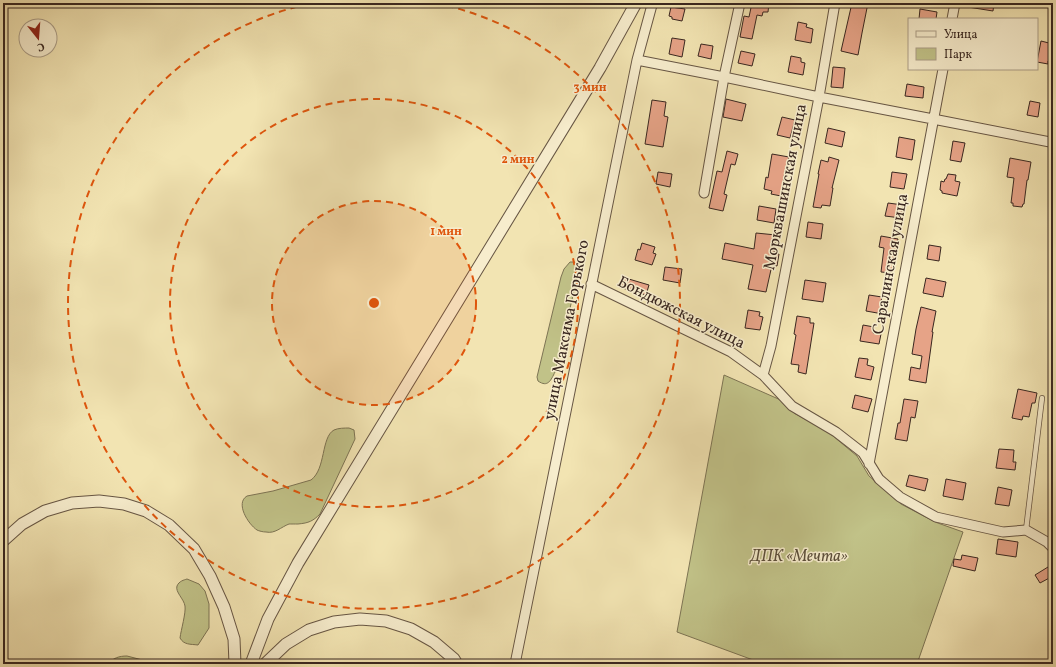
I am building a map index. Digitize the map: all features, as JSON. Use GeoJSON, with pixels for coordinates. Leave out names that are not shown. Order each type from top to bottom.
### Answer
{"type":"FeatureCollection","features":[{"type":"Feature","properties":{"kind":"street"},"geometry":{"type":"LineString","coordinates":[[251,664],[268,619],[298,563],[600,68],[636,3]]}},
{"type":"Feature","properties":{"kind":"street","name":"улица Максима Горького"},"geometry":{"type":"LineString","coordinates":[[515,664],[636,60],[652,5],[649,3]]}},
{"type":"Feature","properties":{"kind":"street"},"geometry":{"type":"LineString","coordinates":[[704,192],[724,77],[740,3]]}},
{"type":"Feature","properties":{"kind":"street","name":"Морквашинская улица"},"geometry":{"type":"LineString","coordinates":[[763,375],[771,346],[836,3]]}},
{"type":"Feature","properties":{"kind":"street"},"geometry":{"type":"LineString","coordinates":[[952,18],[955,3]]}},
{"type":"Feature","properties":{"kind":"street"},"geometry":{"type":"LineString","coordinates":[[636,60],[1051,142]]}},
{"type":"Feature","properties":{"kind":"street","name":"Саралинская улица"},"geometry":{"type":"LineString","coordinates":[[869,464],[942,70]]}},
{"type":"Feature","properties":{"kind":"street","name":"Бондюжская улица"},"geometry":{"type":"LineString","coordinates":[[591,284],[731,352],[763,375],[792,406],[836,432],[863,453],[879,479],[900,497],[936,517],[1003,532],[1026,530]]}},
{"type":"Feature","properties":{"kind":"street"},"geometry":{"type":"LineString","coordinates":[[3,541],[22,524],[45,511],[72,503],[99,501],[124,504],[146,511],[169,525],[194,549],[210,576],[224,607],[234,639],[235,664]]}},
{"type":"Feature","properties":{"kind":"street"},"geometry":{"type":"LineString","coordinates":[[1026,530],[1047,542],[1053,548]]}},
{"type":"Feature","properties":{"kind":"street"},"geometry":{"type":"LineString","coordinates":[[265,664],[286,644],[309,630],[334,622],[360,619],[386,621],[411,629],[434,642],[454,659],[457,664]]}},
{"type":"Feature","properties":{"kind":"lane"},"geometry":{"type":"LineString","coordinates":[[1026,530],[1042,398]]}},
{"type":"Feature","properties":{"kind":"green space"},"geometry":{"type":"Polygon","coordinates":[[[570,262],[575,262],[578,265],[579,270],[555,372],[549,382],[544,384],[538,381],[537,377],[561,277],[564,269],[570,262]]]}},
{"type":"Feature","properties":{"kind":"green space","name":"ДПК «Мечта»"},"geometry":{"type":"Polygon","coordinates":[[[724,375],[783,401],[794,413],[827,431],[857,456],[869,476],[901,504],[935,522],[963,532],[917,664],[764,664],[677,632],[724,375]]]}},
{"type":"Feature","properties":{"kind":"green space"},"geometry":{"type":"Polygon","coordinates":[[[349,428],[354,430],[355,439],[320,514],[308,522],[289,524],[272,532],[260,531],[253,527],[244,513],[242,503],[244,499],[247,496],[273,491],[311,480],[319,469],[327,439],[330,434],[336,429],[349,428]]]}},
{"type":"Feature","properties":{"kind":"green space"},"geometry":{"type":"Polygon","coordinates":[[[187,579],[199,584],[205,591],[209,604],[209,628],[198,645],[185,643],[180,638],[185,606],[177,591],[177,586],[180,582],[187,579]]]}},
{"type":"Feature","properties":{"kind":"green space"},"geometry":{"type":"Polygon","coordinates":[[[127,656],[158,664],[108,664],[116,658],[127,656]]]}},
{"type":"Feature","properties":{"kind":"building"},"geometry":{"type":"Polygon","coordinates":[[[752,3],[769,3],[768,12],[763,12],[762,16],[757,15],[752,39],[740,37],[744,16],[749,17],[752,3]]]}},
{"type":"Feature","properties":{"kind":"building"},"geometry":{"type":"Polygon","coordinates":[[[852,3],[868,3],[858,55],[841,51],[852,3]]]}},
{"type":"Feature","properties":{"kind":"building"},"geometry":{"type":"Polygon","coordinates":[[[968,3],[994,3],[993,11],[968,7],[968,3]]]}},
{"type":"Feature","properties":{"kind":"building"},"geometry":{"type":"Polygon","coordinates":[[[671,7],[685,9],[682,21],[672,19],[672,17],[669,16],[671,7]]]}},
{"type":"Feature","properties":{"kind":"building"},"geometry":{"type":"Polygon","coordinates":[[[920,9],[937,12],[936,18],[919,18],[920,9]]]}},
{"type":"Feature","properties":{"kind":"building"},"geometry":{"type":"Polygon","coordinates":[[[798,22],[807,24],[806,27],[813,29],[811,43],[795,40],[798,22]]]}},
{"type":"Feature","properties":{"kind":"building"},"geometry":{"type":"Polygon","coordinates":[[[672,38],[685,40],[682,57],[669,54],[672,38]]]}},
{"type":"Feature","properties":{"kind":"building"},"geometry":{"type":"Polygon","coordinates":[[[1041,41],[1053,44],[1053,62],[1048,61],[1048,64],[1038,62],[1041,41]]]}},
{"type":"Feature","properties":{"kind":"building"},"geometry":{"type":"Polygon","coordinates":[[[701,44],[713,46],[711,59],[698,56],[701,44]]]}},
{"type":"Feature","properties":{"kind":"building"},"geometry":{"type":"Polygon","coordinates":[[[741,51],[755,54],[752,66],[738,63],[741,51]]]}},
{"type":"Feature","properties":{"kind":"building"},"geometry":{"type":"Polygon","coordinates":[[[791,56],[801,58],[801,62],[805,63],[803,75],[788,72],[791,56]]]}},
{"type":"Feature","properties":{"kind":"building"},"geometry":{"type":"Polygon","coordinates":[[[833,67],[845,68],[843,88],[831,87],[833,67]]]}},
{"type":"Feature","properties":{"kind":"building"},"geometry":{"type":"Polygon","coordinates":[[[907,84],[924,87],[923,98],[905,96],[907,84]]]}},
{"type":"Feature","properties":{"kind":"building"},"geometry":{"type":"Polygon","coordinates":[[[726,99],[746,104],[742,121],[723,117],[726,99]]]}},
{"type":"Feature","properties":{"kind":"building"},"geometry":{"type":"Polygon","coordinates":[[[652,100],[666,102],[664,116],[668,117],[663,147],[645,144],[652,100]]]}},
{"type":"Feature","properties":{"kind":"building"},"geometry":{"type":"Polygon","coordinates":[[[1030,101],[1040,103],[1038,117],[1027,115],[1030,101]]]}},
{"type":"Feature","properties":{"kind":"building"},"geometry":{"type":"Polygon","coordinates":[[[782,117],[795,120],[790,138],[777,135],[782,117]]]}},
{"type":"Feature","properties":{"kind":"building"},"geometry":{"type":"Polygon","coordinates":[[[828,128],[845,132],[842,147],[825,143],[828,128]]]}},
{"type":"Feature","properties":{"kind":"building"},"geometry":{"type":"Polygon","coordinates":[[[899,137],[915,140],[912,160],[896,157],[899,137]]]}},
{"type":"Feature","properties":{"kind":"building"},"geometry":{"type":"Polygon","coordinates":[[[953,141],[965,143],[961,162],[950,160],[953,141]]]}},
{"type":"Feature","properties":{"kind":"building"},"geometry":{"type":"Polygon","coordinates":[[[727,151],[738,154],[735,165],[731,164],[724,194],[727,195],[723,211],[709,208],[717,171],[722,172],[727,151]]]}},
{"type":"Feature","properties":{"kind":"building"},"geometry":{"type":"Polygon","coordinates":[[[772,154],[789,157],[781,196],[771,194],[772,191],[764,189],[766,177],[768,178],[772,154]]]}},
{"type":"Feature","properties":{"kind":"building"},"geometry":{"type":"Polygon","coordinates":[[[829,157],[839,160],[832,188],[830,206],[822,205],[821,208],[813,207],[821,160],[828,162],[829,157]]]}},
{"type":"Feature","properties":{"kind":"building"},"geometry":{"type":"Polygon","coordinates":[[[1010,158],[1031,162],[1024,204],[1022,207],[1013,206],[1013,203],[1011,203],[1014,178],[1007,177],[1010,158]]]}},
{"type":"Feature","properties":{"kind":"building"},"geometry":{"type":"Polygon","coordinates":[[[658,172],[672,174],[670,187],[656,184],[658,172]]]}},
{"type":"Feature","properties":{"kind":"building"},"geometry":{"type":"Polygon","coordinates":[[[892,172],[907,174],[904,189],[890,187],[892,172]]]}},
{"type":"Feature","properties":{"kind":"building"},"geometry":{"type":"Polygon","coordinates":[[[948,174],[956,175],[955,181],[960,182],[957,196],[942,193],[940,190],[941,181],[944,182],[948,174]]]}},
{"type":"Feature","properties":{"kind":"building"},"geometry":{"type":"Polygon","coordinates":[[[888,203],[903,205],[901,218],[885,216],[888,203]]]}},
{"type":"Feature","properties":{"kind":"building"},"geometry":{"type":"Polygon","coordinates":[[[759,206],[776,209],[774,223],[757,220],[759,206]]]}},
{"type":"Feature","properties":{"kind":"building"},"geometry":{"type":"Polygon","coordinates":[[[808,222],[823,224],[821,239],[806,237],[808,222]]]}},
{"type":"Feature","properties":{"kind":"building"},"geometry":{"type":"Polygon","coordinates":[[[756,233],[776,235],[774,253],[779,254],[777,266],[772,265],[766,292],[748,289],[753,265],[722,259],[725,243],[754,249],[756,233]]]}},
{"type":"Feature","properties":{"kind":"building"},"geometry":{"type":"Polygon","coordinates":[[[881,236],[898,239],[892,273],[881,272],[884,248],[879,247],[881,236]]]}},
{"type":"Feature","properties":{"kind":"building"},"geometry":{"type":"Polygon","coordinates":[[[642,243],[655,247],[653,253],[656,254],[652,265],[635,260],[638,249],[640,250],[642,243]]]}},
{"type":"Feature","properties":{"kind":"building"},"geometry":{"type":"Polygon","coordinates":[[[929,245],[941,247],[939,261],[927,259],[929,245]]]}},
{"type":"Feature","properties":{"kind":"building"},"geometry":{"type":"Polygon","coordinates":[[[665,267],[682,269],[680,283],[663,280],[665,267]]]}},
{"type":"Feature","properties":{"kind":"building"},"geometry":{"type":"Polygon","coordinates":[[[622,277],[649,285],[646,295],[619,287],[622,277]]]}},
{"type":"Feature","properties":{"kind":"building"},"geometry":{"type":"Polygon","coordinates":[[[926,278],[946,282],[943,297],[923,293],[926,278]]]}},
{"type":"Feature","properties":{"kind":"building"},"geometry":{"type":"Polygon","coordinates":[[[805,280],[826,283],[823,302],[802,299],[805,280]]]}},
{"type":"Feature","properties":{"kind":"building"},"geometry":{"type":"Polygon","coordinates":[[[869,295],[882,297],[881,301],[885,302],[883,314],[866,311],[869,295]]]}},
{"type":"Feature","properties":{"kind":"building"},"geometry":{"type":"Polygon","coordinates":[[[921,307],[936,311],[926,383],[909,380],[911,367],[920,369],[922,356],[912,354],[921,307]]]}},
{"type":"Feature","properties":{"kind":"building"},"geometry":{"type":"Polygon","coordinates":[[[748,310],[760,312],[759,316],[763,317],[760,330],[745,328],[748,310]]]}},
{"type":"Feature","properties":{"kind":"building"},"geometry":{"type":"Polygon","coordinates":[[[797,316],[810,318],[810,323],[814,323],[806,374],[798,372],[799,365],[791,364],[796,335],[794,334],[797,316]]]}},
{"type":"Feature","properties":{"kind":"building"},"geometry":{"type":"Polygon","coordinates":[[[863,325],[874,327],[873,333],[881,334],[879,344],[860,341],[863,325]]]}},
{"type":"Feature","properties":{"kind":"building"},"geometry":{"type":"Polygon","coordinates":[[[859,358],[868,359],[867,365],[874,367],[871,380],[855,377],[859,358]]]}},
{"type":"Feature","properties":{"kind":"building"},"geometry":{"type":"Polygon","coordinates":[[[1018,389],[1037,393],[1035,403],[1032,403],[1029,417],[1023,416],[1022,420],[1012,418],[1018,389]]]}},
{"type":"Feature","properties":{"kind":"building"},"geometry":{"type":"Polygon","coordinates":[[[855,395],[872,399],[868,412],[852,408],[855,395]]]}},
{"type":"Feature","properties":{"kind":"building"},"geometry":{"type":"Polygon","coordinates":[[[904,399],[918,401],[915,418],[911,417],[907,441],[895,439],[898,423],[900,423],[904,399]]]}},
{"type":"Feature","properties":{"kind":"building"},"geometry":{"type":"Polygon","coordinates":[[[999,449],[1014,450],[1013,462],[1016,462],[1015,470],[996,468],[999,449]]]}},
{"type":"Feature","properties":{"kind":"building"},"geometry":{"type":"Polygon","coordinates":[[[909,475],[928,479],[925,491],[906,486],[909,475]]]}},
{"type":"Feature","properties":{"kind":"building"},"geometry":{"type":"Polygon","coordinates":[[[946,479],[966,483],[963,500],[943,496],[946,479]]]}},
{"type":"Feature","properties":{"kind":"building"},"geometry":{"type":"Polygon","coordinates":[[[998,487],[1012,490],[1009,506],[995,504],[998,487]]]}},
{"type":"Feature","properties":{"kind":"building"},"geometry":{"type":"Polygon","coordinates":[[[998,539],[1018,542],[1016,557],[996,554],[998,539]]]}},
{"type":"Feature","properties":{"kind":"building"},"geometry":{"type":"Polygon","coordinates":[[[962,555],[978,558],[975,571],[953,566],[954,559],[961,560],[962,555]]]}},
{"type":"Feature","properties":{"kind":"building"},"geometry":{"type":"Polygon","coordinates":[[[1048,567],[1053,576],[1040,583],[1035,575],[1048,567]]]}}]}
